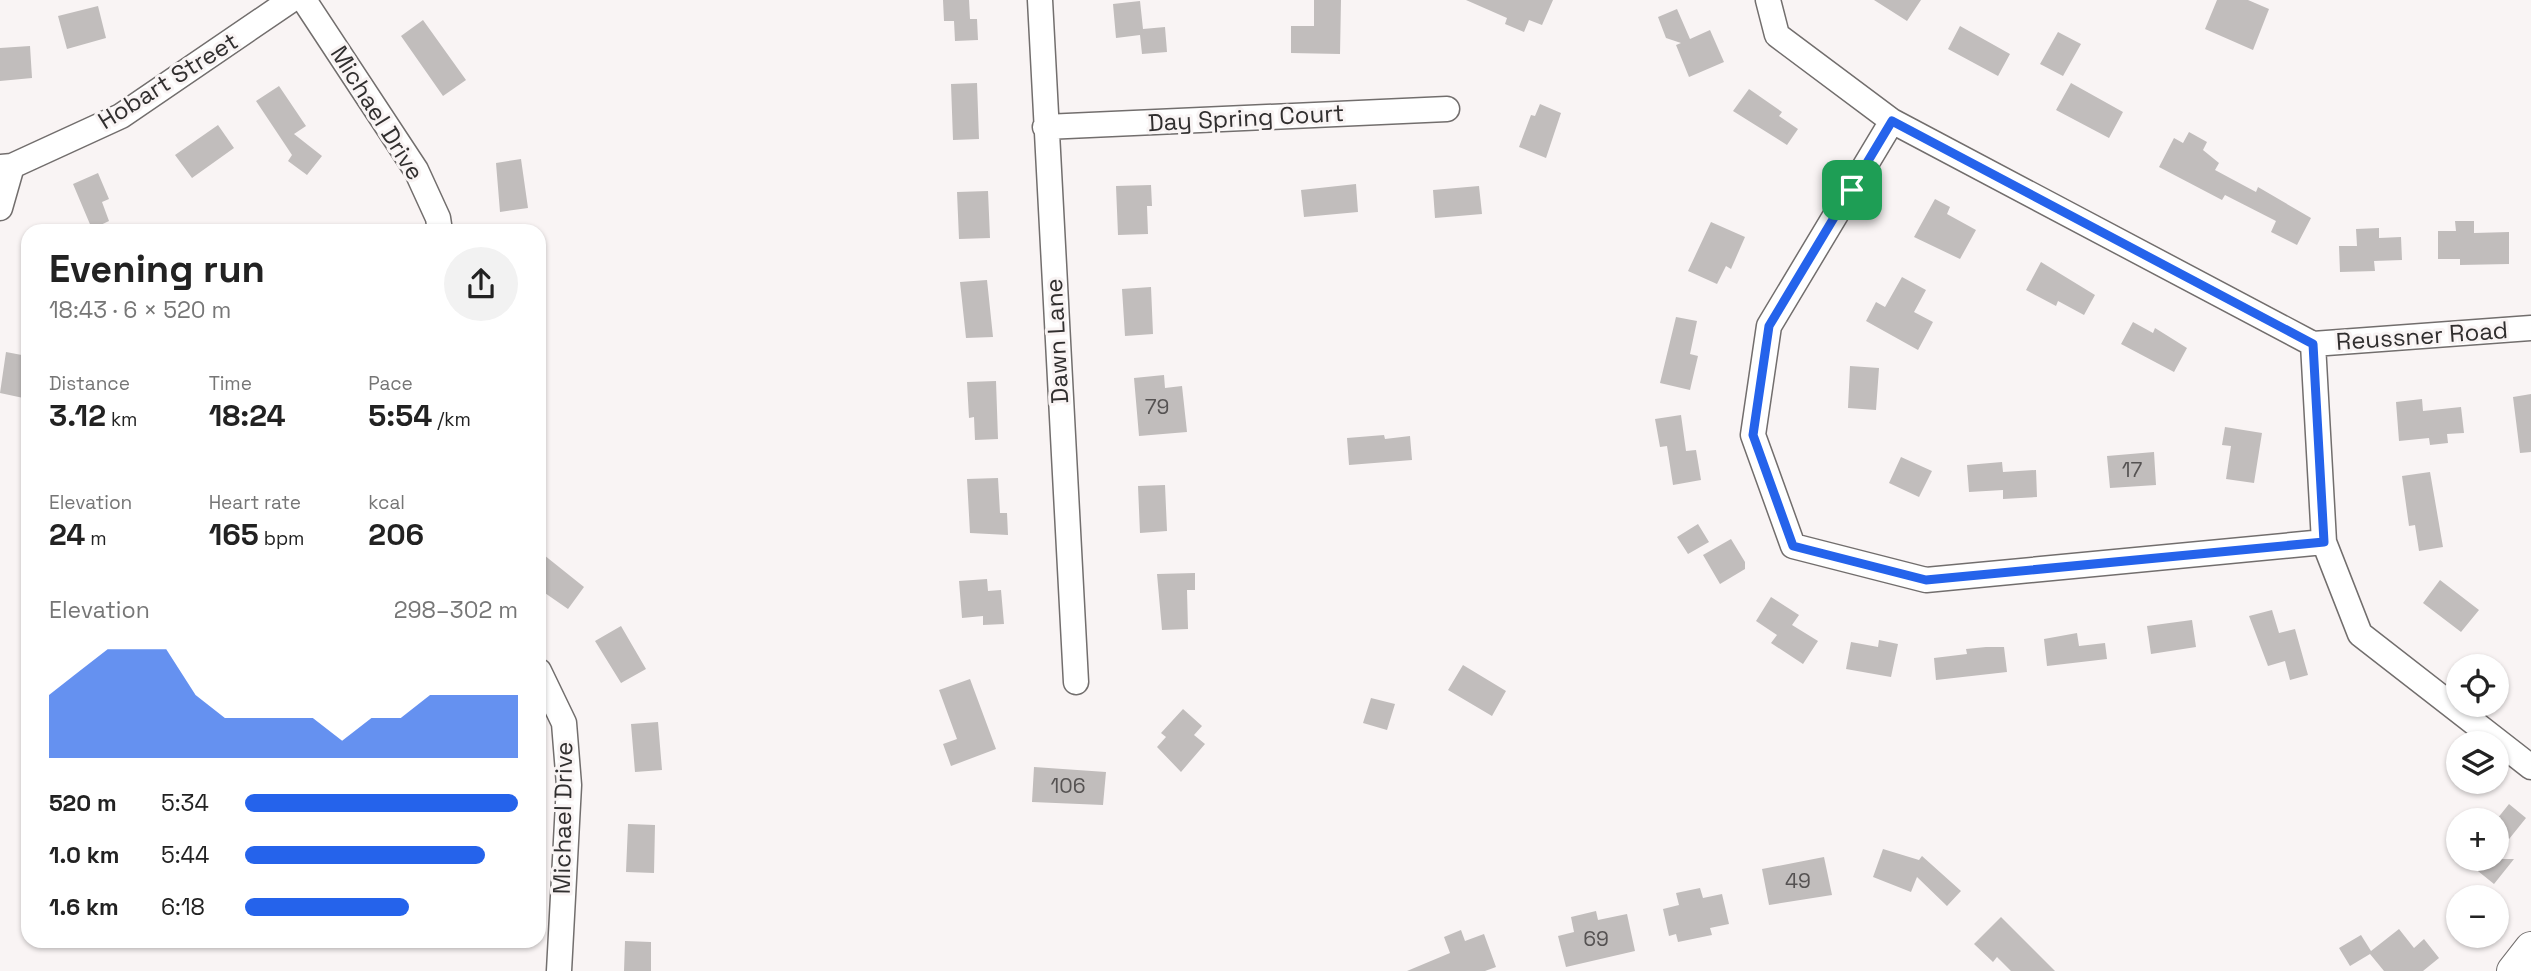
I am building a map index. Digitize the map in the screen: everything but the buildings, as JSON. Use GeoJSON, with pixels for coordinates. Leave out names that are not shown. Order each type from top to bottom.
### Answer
{"type":"FeatureCollection","features":[{"type":"Feature","properties":{"kind":"street","name":"Hobart Street"},"geometry":{"type":"LineString","coordinates":[[6,167],[121,116],[292,0]]}},
{"type":"Feature","properties":{"kind":"street","name":"Michael Drive"},"geometry":{"type":"LineString","coordinates":[[304,0],[416,170],[439,224]]}},
{"type":"Feature","properties":{"kind":"street","name":"Dawn Lane"},"geometry":{"type":"LineString","coordinates":[[1040,0],[1076,682]]}},
{"type":"Feature","properties":{"kind":"street"},"geometry":{"type":"LineString","coordinates":[[1768,0],[1777,35],[1892,121],[2313,344],[2324,542],[2360,634],[2531,767]]}},
{"type":"Feature","properties":{"kind":"street","name":"Day Spring Court"},"geometry":{"type":"LineString","coordinates":[[1045,127],[1447,109]]}},
{"type":"Feature","properties":{"kind":"street"},"geometry":{"type":"LineString","coordinates":[[1892,121],[1769,326],[1753,435],[1793,546],[1926,580],[2324,542]]}},
{"type":"Feature","properties":{"kind":"street"},"geometry":{"type":"LineString","coordinates":[[0,208],[6,167]]}},
{"type":"Feature","properties":{"kind":"street","name":"Reussner Road"},"geometry":{"type":"LineString","coordinates":[[2313,344],[2531,328]]}},
{"type":"Feature","properties":{"kind":"street","name":"Michael Drive"},"geometry":{"type":"LineString","coordinates":[[546,686],[564,723],[569,785],[559,971]]}},
{"type":"Feature","properties":{"kind":"street"},"geometry":{"type":"LineString","coordinates":[[2514,971],[2531,948]]}},
{"type":"Feature","properties":{"kind":"route"},"geometry":{"type":"LineString","coordinates":[[1892,121],[2313,344],[2324,542],[1926,580],[1793,546],[1753,435],[1769,326],[1852,190],[1892,121]]}}]}
